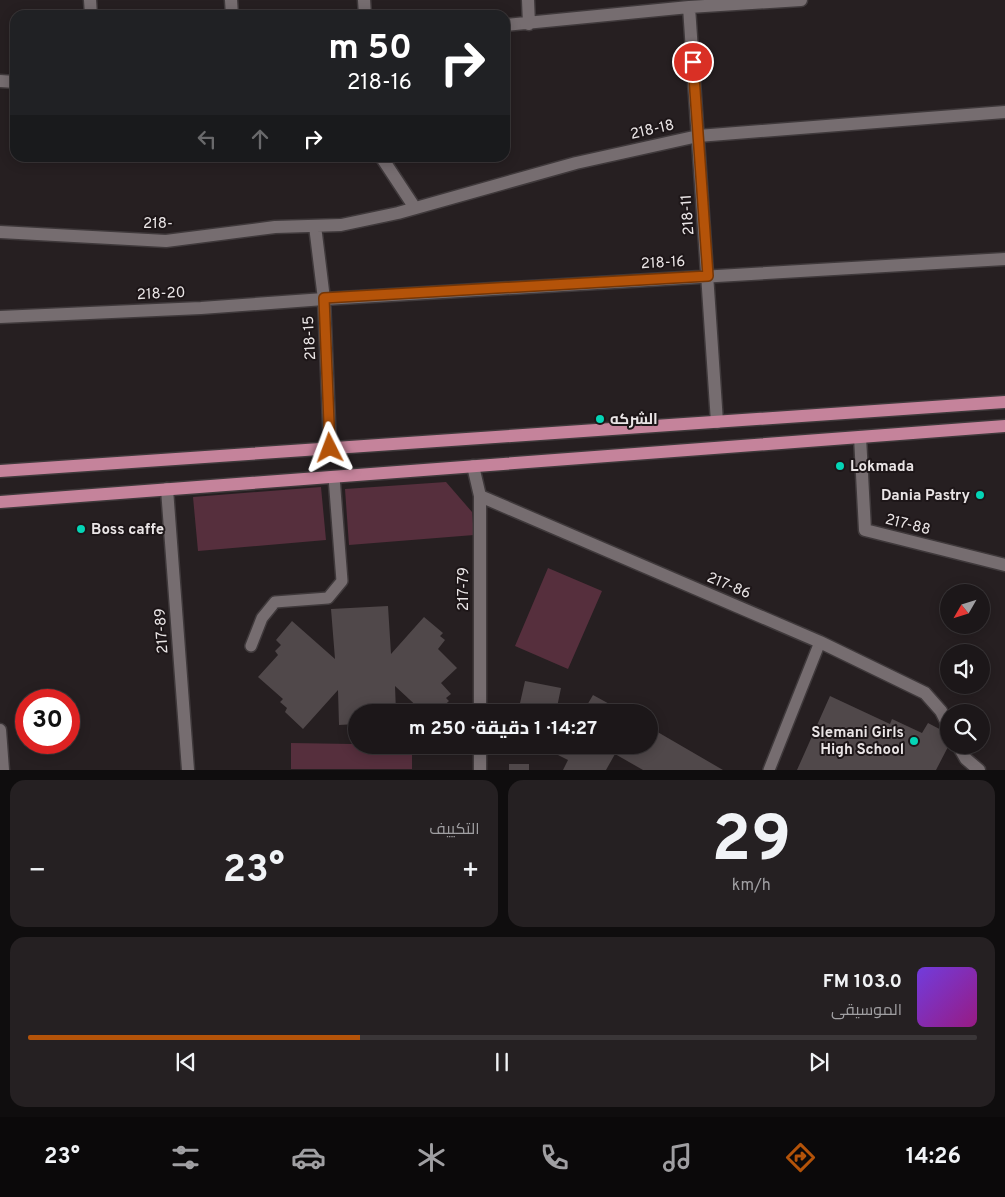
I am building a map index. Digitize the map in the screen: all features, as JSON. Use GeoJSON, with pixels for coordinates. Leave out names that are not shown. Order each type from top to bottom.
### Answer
{"type":"FeatureCollection","features":[{"type":"Feature","properties":{"kind":"main road"},"geometry":{"type":"LineString","coordinates":[[0,471],[1005,402]]}},
{"type":"Feature","properties":{"kind":"main road"},"geometry":{"type":"LineString","coordinates":[[0,502],[1005,426]]}},
{"type":"Feature","properties":{"kind":"street"},"geometry":{"type":"LineString","coordinates":[[528,0],[529,24]]}},
{"type":"Feature","properties":{"kind":"street"},"geometry":{"type":"LineString","coordinates":[[510,25],[689,7],[801,0]]}},
{"type":"Feature","properties":{"kind":"street","name":"218-11"},"geometry":{"type":"LineString","coordinates":[[689,7],[718,422]]}},
{"type":"Feature","properties":{"kind":"street","name":"218-18"},"geometry":{"type":"LineString","coordinates":[[315,226],[341,225],[415,208],[576,163],[698,136],[1005,112]]}},
{"type":"Feature","properties":{"kind":"street"},"geometry":{"type":"LineString","coordinates":[[385,162],[415,208]]}},
{"type":"Feature","properties":{"kind":"street","name":"218-"},"geometry":{"type":"LineString","coordinates":[[0,232],[166,241],[276,228],[315,226]]}},
{"type":"Feature","properties":{"kind":"street","name":"218-15"},"geometry":{"type":"LineString","coordinates":[[315,226],[324,298],[330,448]]}},
{"type":"Feature","properties":{"kind":"street","name":"218-16"},"geometry":{"type":"LineString","coordinates":[[324,298],[1005,259]]}},
{"type":"Feature","properties":{"kind":"street","name":"218-20"},"geometry":{"type":"LineString","coordinates":[[0,317],[201,308],[324,298]]}},
{"type":"Feature","properties":{"kind":"street","name":"217-88"},"geometry":{"type":"LineString","coordinates":[[860,437],[865,530],[1005,565]]}},
{"type":"Feature","properties":{"kind":"street","name":"217-79"},"geometry":{"type":"LineString","coordinates":[[473,466],[480,496],[480,704]]}},
{"type":"Feature","properties":{"kind":"street","name":"217-89"},"geometry":{"type":"LineString","coordinates":[[167,489],[188,770]]}},
{"type":"Feature","properties":{"kind":"street","name":"217-86"},"geometry":{"type":"LineString","coordinates":[[480,496],[820,642],[925,693],[940,711]]}},
{"type":"Feature","properties":{"kind":"street"},"geometry":{"type":"LineString","coordinates":[[0,730],[3,770]]}},
{"type":"Feature","properties":{"kind":"street"},"geometry":{"type":"LineString","coordinates":[[480,754],[480,770]]}},
{"type":"Feature","properties":{"kind":"street"},"geometry":{"type":"LineString","coordinates":[[963,754],[966,760],[978,770]]}},
{"type":"Feature","properties":{"kind":"lane"},"geometry":{"type":"LineString","coordinates":[[251,646],[262,618],[275,602],[328,598],[342,581],[334,477]]}},
{"type":"Feature","properties":{"kind":"lane"},"geometry":{"type":"LineString","coordinates":[[768,770],[820,642]]}},
{"type":"Feature","properties":{"kind":"shaded area"},"geometry":{"type":"Polygon","coordinates":[[[446,482],[472,512],[474,535],[349,545],[345,489],[446,482]]]}},
{"type":"Feature","properties":{"kind":"shaded area"},"geometry":{"type":"Polygon","coordinates":[[[321,487],[326,540],[198,551],[193,497],[321,487]]]}},
{"type":"Feature","properties":{"kind":"shaded area"},"geometry":{"type":"Polygon","coordinates":[[[548,568],[602,591],[568,669],[515,646],[548,568]]]}},
{"type":"Feature","properties":{"kind":"shaded area"},"geometry":{"type":"Polygon","coordinates":[[[291,743],[348,744],[348,754],[412,754],[412,769],[291,769],[291,743]]]}},
{"type":"Feature","properties":{"kind":"building"},"geometry":{"type":"Polygon","coordinates":[[[388,606],[391,654],[424,617],[443,633],[440,636],[445,640],[438,649],[457,668],[441,683],[451,694],[446,698],[449,701],[446,704],[414,704],[395,686],[396,704],[348,704],[348,724],[339,725],[338,690],[303,729],[285,712],[287,708],[280,702],[283,699],[258,677],[278,655],[275,651],[281,645],[276,640],[292,621],[335,659],[331,609],[388,606]]]}},
{"type":"Feature","properties":{"kind":"building"},"geometry":{"type":"Polygon","coordinates":[[[525,681],[561,688],[558,704],[520,704],[525,681]]]}},
{"type":"Feature","properties":{"kind":"building"},"geometry":{"type":"Polygon","coordinates":[[[593,695],[609,704],[588,704],[593,695]]]}},
{"type":"Feature","properties":{"kind":"building"},"geometry":{"type":"Polygon","coordinates":[[[830,696],[890,724],[892,719],[922,733],[928,723],[940,729],[940,754],[944,754],[936,770],[797,770],[830,696]]]}},
{"type":"Feature","properties":{"kind":"building"},"geometry":{"type":"Polygon","coordinates":[[[658,732],[723,770],[643,770],[615,754],[658,754],[658,732]]]}},
{"type":"Feature","properties":{"kind":"building"},"geometry":{"type":"Polygon","coordinates":[[[615,754],[606,770],[563,770],[568,760],[558,755],[615,754]]]}},
{"type":"Feature","properties":{"kind":"building"},"geometry":{"type":"Polygon","coordinates":[[[509,764],[529,764],[529,770],[509,770],[509,764]]]}},
{"type":"Feature","properties":{"kind":"place","name":"الشركه"},"geometry":{"type":"Point","coordinates":[600,419]}},
{"type":"Feature","properties":{"kind":"place","name":"Lokmada"},"geometry":{"type":"Point","coordinates":[840,466]}},
{"type":"Feature","properties":{"kind":"place","name":"Dania Pastry"},"geometry":{"type":"Point","coordinates":[980,495]}},
{"type":"Feature","properties":{"kind":"place","name":"Boss caffe"},"geometry":{"type":"Point","coordinates":[81,529]}},
{"type":"Feature","properties":{"kind":"place","name":"Slemani Girls High School"},"geometry":{"type":"Point","coordinates":[914,741]}},
{"type":"Feature","properties":{"kind":"route"},"geometry":{"type":"LineString","coordinates":[[330,448],[324,298],[708,276],[693,62]]}}]}
